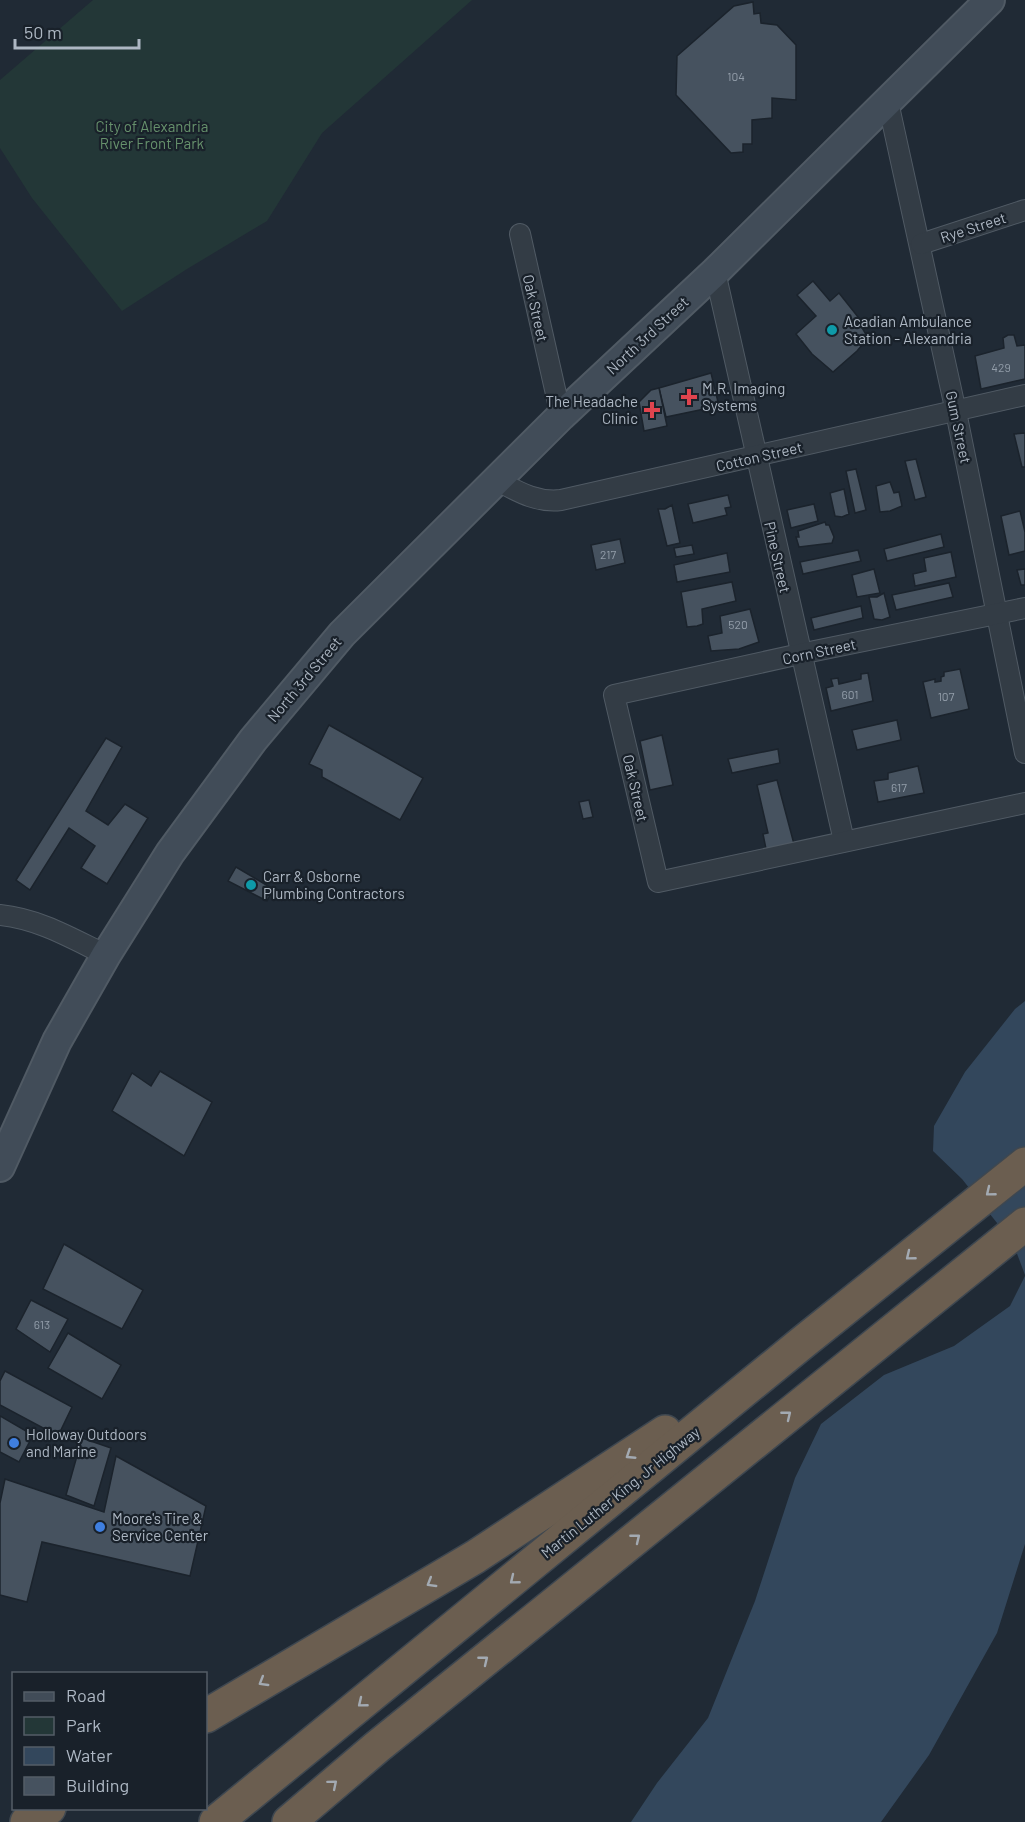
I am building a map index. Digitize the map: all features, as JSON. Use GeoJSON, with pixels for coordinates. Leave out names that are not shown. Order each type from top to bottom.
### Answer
{"type":"FeatureCollection","features":[{"type":"Feature","properties":{"kind":"highway","name":"Martin Luther King, Jr Highway"},"geometry":{"type":"LineString","coordinates":[[216,1822],[802,1342],[1025,1164]]}},
{"type":"Feature","properties":{"kind":"highway"},"geometry":{"type":"LineString","coordinates":[[289,1822],[405,1724],[1025,1224]]}},
{"type":"Feature","properties":{"kind":"highway"},"geometry":{"type":"LineString","coordinates":[[207,1715],[475,1557],[802,1342]]}},
{"type":"Feature","properties":{"kind":"highway"},"geometry":{"type":"LineString","coordinates":[[27,1822],[47,1810]]}},
{"type":"Feature","properties":{"kind":"main road","name":"North 3rd Street"},"geometry":{"type":"LineString","coordinates":[[0,1167],[57,1041],[106,955],[170,853],[253,740],[342,634],[561,416],[714,272],[990,0]]}},
{"type":"Feature","properties":{"kind":"street","name":"Gum Street"},"geometry":{"type":"LineString","coordinates":[[888,102],[921,244],[1025,753]]}},
{"type":"Feature","properties":{"kind":"street","name":"Rye Street"},"geometry":{"type":"LineString","coordinates":[[921,244],[1025,210]]}},
{"type":"Feature","properties":{"kind":"street","name":"Oak Street"},"geometry":{"type":"LineString","coordinates":[[520,234],[561,416]]}},
{"type":"Feature","properties":{"kind":"street","name":"Pine Street"},"geometry":{"type":"LineString","coordinates":[[714,272],[844,841]]}},
{"type":"Feature","properties":{"kind":"street","name":"Cotton Street"},"geometry":{"type":"LineString","coordinates":[[496,480],[529,497],[547,502],[1025,395]]}},
{"type":"Feature","properties":{"kind":"street","name":"Corn Street"},"geometry":{"type":"LineString","coordinates":[[614,695],[1025,608]]}},
{"type":"Feature","properties":{"kind":"street","name":"Oak Street"},"geometry":{"type":"LineString","coordinates":[[614,695],[658,882],[844,841]]}},
{"type":"Feature","properties":{"kind":"street"},"geometry":{"type":"LineString","coordinates":[[844,841],[1025,803]]}},
{"type":"Feature","properties":{"kind":"street"},"geometry":{"type":"LineString","coordinates":[[0,915],[22,917],[49,926],[106,955]]}},
{"type":"Feature","properties":{"kind":"green space","name":"City of Alexandria River Front Park"},"geometry":{"type":"Polygon","coordinates":[[[93,0],[472,0],[322,133],[267,221],[122,311],[32,198],[0,148],[0,80],[93,0]]]}},
{"type":"Feature","properties":{"kind":"water"},"geometry":{"type":"Polygon","coordinates":[[[1025,1001],[1025,1275],[1013,1243],[962,1179],[933,1151],[934,1126],[965,1072],[1015,1009],[1025,1001]]]}},
{"type":"Feature","properties":{"kind":"water"},"geometry":{"type":"Polygon","coordinates":[[[1025,1276],[1025,1544],[997,1633],[929,1755],[881,1822],[631,1822],[657,1783],[708,1718],[755,1601],[795,1478],[821,1424],[884,1375],[954,1346],[1010,1306],[1025,1276]]]}},
{"type":"Feature","properties":{"kind":"building"},"geometry":{"type":"Polygon","coordinates":[[[753,2],[754,14],[760,13],[761,23],[777,25],[796,45],[796,100],[772,98],[772,118],[752,120],[752,144],[743,144],[743,152],[731,153],[676,95],[677,56],[734,6],[753,2]]]}},
{"type":"Feature","properties":{"kind":"building","name":"Acadian Ambulance Station - Alexandria"},"geometry":{"type":"Polygon","coordinates":[[[813,281],[830,301],[839,293],[862,322],[861,326],[868,338],[833,372],[812,354],[796,334],[816,316],[797,295],[813,281]]]}},
{"type":"Feature","properties":{"kind":"building"},"geometry":{"type":"Polygon","coordinates":[[[1014,335],[1017,346],[1025,345],[1025,379],[981,389],[975,356],[1004,348],[1003,338],[1014,335]]]}},
{"type":"Feature","properties":{"kind":"building","name":"M.R. Imaging Systems"},"geometry":{"type":"Polygon","coordinates":[[[711,373],[719,406],[666,417],[659,388],[711,373]]]}},
{"type":"Feature","properties":{"kind":"building","name":"The Headache Clinic"},"geometry":{"type":"Polygon","coordinates":[[[659,388],[667,426],[644,431],[639,402],[651,390],[659,388]]]}},
{"type":"Feature","properties":{"kind":"building"},"geometry":{"type":"Polygon","coordinates":[[[1025,433],[1025,467],[1022,467],[1014,434],[1025,433]]]}},
{"type":"Feature","properties":{"kind":"building"},"geometry":{"type":"Polygon","coordinates":[[[916,459],[926,497],[915,500],[905,461],[916,459]]]}},
{"type":"Feature","properties":{"kind":"building"},"geometry":{"type":"Polygon","coordinates":[[[856,469],[866,510],[855,513],[846,471],[856,469]]]}},
{"type":"Feature","properties":{"kind":"building"},"geometry":{"type":"Polygon","coordinates":[[[890,482],[894,493],[899,492],[902,506],[880,512],[876,486],[890,482]]]}},
{"type":"Feature","properties":{"kind":"building"},"geometry":{"type":"Polygon","coordinates":[[[844,489],[849,514],[842,517],[835,516],[830,493],[844,489]]]}},
{"type":"Feature","properties":{"kind":"building"},"geometry":{"type":"Polygon","coordinates":[[[728,495],[731,507],[725,508],[727,515],[693,523],[688,504],[728,495]]]}},
{"type":"Feature","properties":{"kind":"building"},"geometry":{"type":"Polygon","coordinates":[[[814,504],[818,521],[791,528],[787,510],[814,504]]]}},
{"type":"Feature","properties":{"kind":"building"},"geometry":{"type":"Polygon","coordinates":[[[672,505],[680,543],[667,546],[658,509],[665,509],[672,505]]]}},
{"type":"Feature","properties":{"kind":"building"},"geometry":{"type":"Polygon","coordinates":[[[1020,511],[1025,532],[1025,551],[1009,555],[1001,516],[1020,511]]]}},
{"type":"Feature","properties":{"kind":"building"},"geometry":{"type":"Polygon","coordinates":[[[825,522],[829,525],[834,537],[832,543],[799,547],[796,537],[799,537],[798,531],[825,522]]]}},
{"type":"Feature","properties":{"kind":"building"},"geometry":{"type":"Polygon","coordinates":[[[941,534],[944,547],[887,561],[884,549],[941,534]]]}},
{"type":"Feature","properties":{"kind":"building"},"geometry":{"type":"Polygon","coordinates":[[[620,539],[625,563],[596,570],[591,545],[620,539]]]}},
{"type":"Feature","properties":{"kind":"building"},"geometry":{"type":"Polygon","coordinates":[[[692,545],[694,554],[676,557],[674,548],[692,545]]]}},
{"type":"Feature","properties":{"kind":"building"},"geometry":{"type":"Polygon","coordinates":[[[858,550],[861,561],[803,574],[800,562],[858,550]]]}},
{"type":"Feature","properties":{"kind":"building"},"geometry":{"type":"Polygon","coordinates":[[[951,552],[956,577],[915,586],[913,574],[926,571],[924,558],[951,552]]]}},
{"type":"Feature","properties":{"kind":"building"},"geometry":{"type":"Polygon","coordinates":[[[727,553],[730,572],[677,582],[674,565],[727,553]]]}},
{"type":"Feature","properties":{"kind":"building"},"geometry":{"type":"Polygon","coordinates":[[[874,569],[880,593],[857,597],[852,575],[874,569]]]}},
{"type":"Feature","properties":{"kind":"building"},"geometry":{"type":"Polygon","coordinates":[[[1025,569],[1025,585],[1021,585],[1017,570],[1025,569]]]}},
{"type":"Feature","properties":{"kind":"building"},"geometry":{"type":"Polygon","coordinates":[[[732,582],[736,601],[702,609],[703,624],[687,627],[681,592],[732,582]]]}},
{"type":"Feature","properties":{"kind":"building"},"geometry":{"type":"Polygon","coordinates":[[[949,583],[953,597],[896,610],[892,595],[949,583]]]}},
{"type":"Feature","properties":{"kind":"building"},"geometry":{"type":"Polygon","coordinates":[[[884,593],[890,617],[882,620],[874,619],[869,597],[877,597],[884,593]]]}},
{"type":"Feature","properties":{"kind":"building"},"geometry":{"type":"Polygon","coordinates":[[[861,606],[863,618],[814,630],[811,618],[861,606]]]}},
{"type":"Feature","properties":{"kind":"building"},"geometry":{"type":"Polygon","coordinates":[[[750,609],[759,642],[739,649],[711,651],[708,636],[722,633],[720,616],[750,609]]]}},
{"type":"Feature","properties":{"kind":"building"},"geometry":{"type":"Polygon","coordinates":[[[960,669],[969,709],[931,718],[923,682],[935,679],[935,682],[941,681],[944,672],[960,669]]]}},
{"type":"Feature","properties":{"kind":"building"},"geometry":{"type":"Polygon","coordinates":[[[868,673],[873,701],[831,711],[826,688],[833,686],[831,679],[838,678],[839,684],[861,679],[861,674],[868,673]]]}},
{"type":"Feature","properties":{"kind":"building"},"geometry":{"type":"Polygon","coordinates":[[[897,720],[901,740],[857,750],[852,730],[897,720]]]}},
{"type":"Feature","properties":{"kind":"building"},"geometry":{"type":"Polygon","coordinates":[[[329,725],[423,778],[400,820],[322,777],[322,770],[309,764],[329,725]]]}},
{"type":"Feature","properties":{"kind":"building"},"geometry":{"type":"Polygon","coordinates":[[[662,735],[673,785],[650,790],[640,741],[662,735]]]}},
{"type":"Feature","properties":{"kind":"building"},"geometry":{"type":"Polygon","coordinates":[[[106,738],[122,747],[86,811],[108,825],[125,804],[148,818],[107,884],[81,868],[95,846],[69,828],[30,890],[16,880],[106,738]]]}},
{"type":"Feature","properties":{"kind":"building"},"geometry":{"type":"Polygon","coordinates":[[[778,749],[780,763],[732,773],[728,759],[778,749]]]}},
{"type":"Feature","properties":{"kind":"building"},"geometry":{"type":"Polygon","coordinates":[[[918,766],[924,793],[878,802],[874,781],[888,779],[888,773],[918,766]]]}},
{"type":"Feature","properties":{"kind":"building"},"geometry":{"type":"Polygon","coordinates":[[[777,780],[794,844],[766,849],[763,834],[768,833],[757,785],[777,780]]]}},
{"type":"Feature","properties":{"kind":"building"},"geometry":{"type":"Polygon","coordinates":[[[589,800],[593,817],[583,819],[579,802],[589,800]]]}},
{"type":"Feature","properties":{"kind":"building","name":"Carr & Osborne Plumbing Contractors"},"geometry":{"type":"Polygon","coordinates":[[[236,867],[273,889],[267,901],[228,881],[236,867]]]}},
{"type":"Feature","properties":{"kind":"building"},"geometry":{"type":"Polygon","coordinates":[[[160,1071],[212,1102],[184,1156],[112,1111],[132,1073],[151,1086],[160,1071]]]}},
{"type":"Feature","properties":{"kind":"building"},"geometry":{"type":"Polygon","coordinates":[[[64,1244],[143,1290],[122,1329],[43,1289],[64,1244]]]}},
{"type":"Feature","properties":{"kind":"building"},"geometry":{"type":"Polygon","coordinates":[[[31,1300],[68,1319],[50,1352],[16,1329],[31,1300]]]}},
{"type":"Feature","properties":{"kind":"building"},"geometry":{"type":"Polygon","coordinates":[[[68,1333],[121,1365],[102,1399],[48,1368],[68,1333]]]}},
{"type":"Feature","properties":{"kind":"building"},"geometry":{"type":"Polygon","coordinates":[[[5,1371],[72,1407],[58,1436],[0,1405],[0,1381],[5,1371]]]}},
{"type":"Feature","properties":{"kind":"building","name":"Holloway Outdoors and Marine"},"geometry":{"type":"Polygon","coordinates":[[[0,1416],[33,1435],[19,1462],[0,1452],[0,1416]]]}},
{"type":"Feature","properties":{"kind":"building"},"geometry":{"type":"Polygon","coordinates":[[[82,1438],[111,1448],[94,1506],[66,1495],[82,1438]]]}},
{"type":"Feature","properties":{"kind":"building","name":"Moore's Tire & Service Center"},"geometry":{"type":"Polygon","coordinates":[[[116,1456],[206,1506],[190,1576],[42,1542],[27,1602],[0,1595],[0,1503],[5,1479],[104,1512],[116,1456]]]}},
{"type":"Feature","properties":{"kind":"place","name":"Acadian Ambulance Station - Alexandria"},"geometry":{"type":"Point","coordinates":[832,330]}},
{"type":"Feature","properties":{"kind":"place","name":"M.R. Imaging Systems"},"geometry":{"type":"Point","coordinates":[689,397]}},
{"type":"Feature","properties":{"kind":"place","name":"The Headache Clinic"},"geometry":{"type":"Point","coordinates":[652,410]}},
{"type":"Feature","properties":{"kind":"place","name":"Carr & Osborne Plumbing Contractors"},"geometry":{"type":"Point","coordinates":[251,885]}},
{"type":"Feature","properties":{"kind":"place","name":"Holloway Outdoors and Marine"},"geometry":{"type":"Point","coordinates":[14,1443]}},
{"type":"Feature","properties":{"kind":"place","name":"Moore's Tire & Service Center"},"geometry":{"type":"Point","coordinates":[100,1527]}}]}
